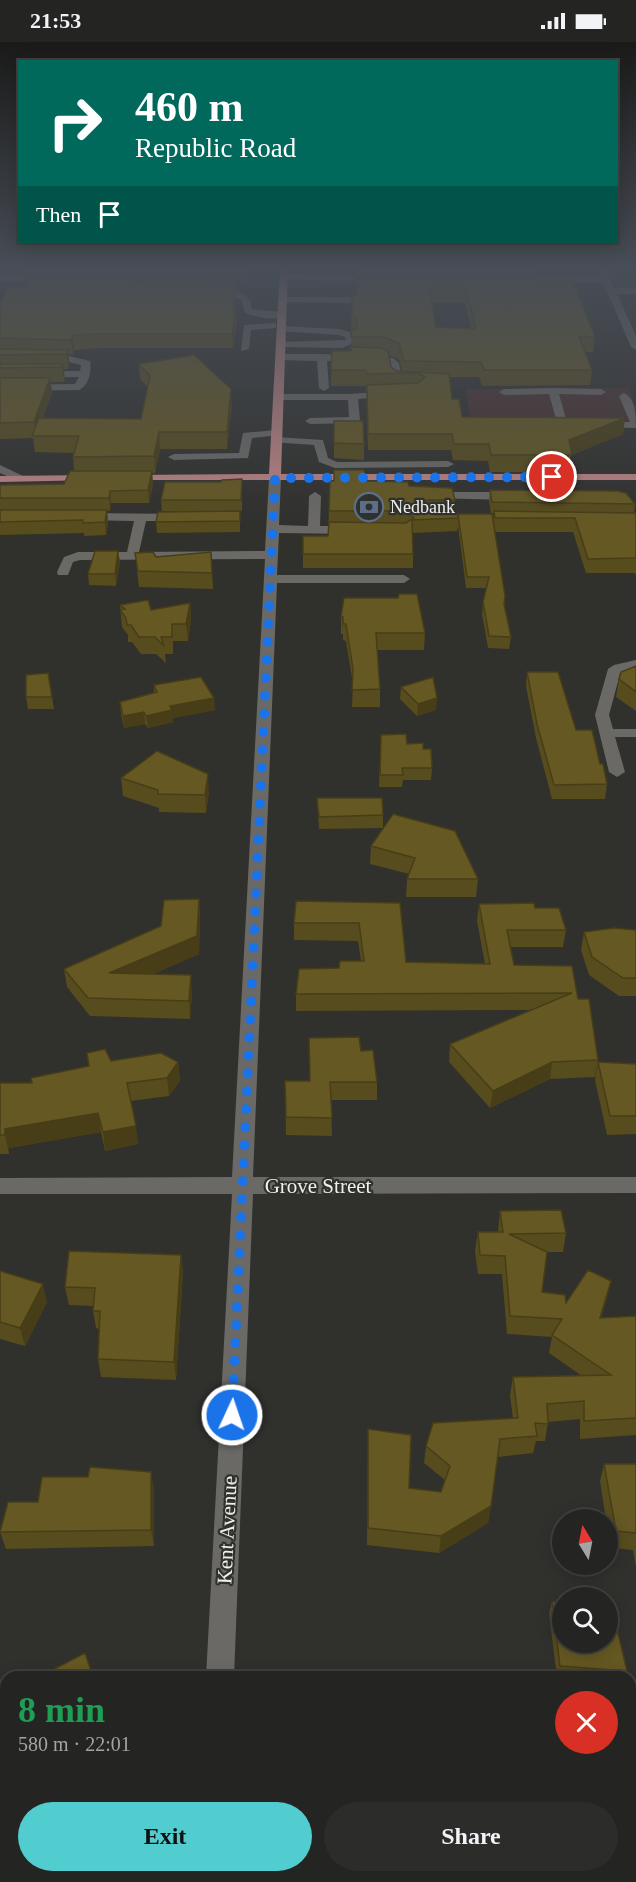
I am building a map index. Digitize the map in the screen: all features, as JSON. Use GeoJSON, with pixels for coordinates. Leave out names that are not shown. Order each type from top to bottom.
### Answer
{"type":"FeatureCollection","features":[{"type":"Feature","properties":{"kind":"main road","name":"Kent Avenue"},"geometry":{"type":"LineString","coordinates":[[275,478],[280,354]]}},
{"type":"Feature","properties":{"kind":"main road"},"geometry":{"type":"LineString","coordinates":[[0,479],[636,477]]}},
{"type":"Feature","properties":{"kind":"street"},"geometry":{"type":"LineString","coordinates":[[280,357],[379,366]]}},
{"type":"Feature","properties":{"kind":"street"},"geometry":{"type":"LineString","coordinates":[[0,358],[74,359],[86,363],[81,384],[72,388],[0,388]]}},
{"type":"Feature","properties":{"kind":"street"},"geometry":{"type":"LineString","coordinates":[[319,406],[353,402],[372,394],[414,389],[398,382],[394,363],[390,360],[322,361]]}},
{"type":"Feature","properties":{"kind":"street"},"geometry":{"type":"LineString","coordinates":[[322,361],[324,388]]}},
{"type":"Feature","properties":{"kind":"street"},"geometry":{"type":"LineString","coordinates":[[0,374],[85,374]]}},
{"type":"Feature","properties":{"kind":"street"},"geometry":{"type":"LineString","coordinates":[[504,392],[601,392]]}},
{"type":"Feature","properties":{"kind":"street"},"geometry":{"type":"LineString","coordinates":[[553,392],[563,426]]}},
{"type":"Feature","properties":{"kind":"street"},"geometry":{"type":"LineString","coordinates":[[595,426],[636,424],[624,396]]}},
{"type":"Feature","properties":{"kind":"street"},"geometry":{"type":"LineString","coordinates":[[278,397],[353,402]]}},
{"type":"Feature","properties":{"kind":"street"},"geometry":{"type":"LineString","coordinates":[[310,421],[355,420],[353,402]]}},
{"type":"Feature","properties":{"kind":"street"},"geometry":{"type":"LineString","coordinates":[[174,458],[244,456],[247,435],[318,442],[323,460],[335,465],[448,464]]}},
{"type":"Feature","properties":{"kind":"street"},"geometry":{"type":"LineString","coordinates":[[0,468],[19,478]]}},
{"type":"Feature","properties":{"kind":"street","name":"Kent Avenue"},"geometry":{"type":"LineString","coordinates":[[220,1671],[275,478]]}},
{"type":"Feature","properties":{"kind":"street"},"geometry":{"type":"LineString","coordinates":[[314,529],[315,496]]}},
{"type":"Feature","properties":{"kind":"street"},"geometry":{"type":"LineString","coordinates":[[434,496],[525,496]]}},
{"type":"Feature","properties":{"kind":"street"},"geometry":{"type":"LineString","coordinates":[[70,517],[199,517]]}},
{"type":"Feature","properties":{"kind":"street"},"geometry":{"type":"LineString","coordinates":[[132,557],[141,517]]}},
{"type":"Feature","properties":{"kind":"street"},"geometry":{"type":"LineString","coordinates":[[273,529],[360,530]]}},
{"type":"Feature","properties":{"kind":"street"},"geometry":{"type":"LineString","coordinates":[[63,572],[68,560],[78,556],[273,555]]}},
{"type":"Feature","properties":{"kind":"street"},"geometry":{"type":"LineString","coordinates":[[271,579],[404,579]]}},
{"type":"Feature","properties":{"kind":"street"},"geometry":{"type":"LineString","coordinates":[[617,772],[602,715],[613,672],[619,668],[636,664]]}},
{"type":"Feature","properties":{"kind":"street"},"geometry":{"type":"LineString","coordinates":[[607,732],[636,733]]}},
{"type":"Feature","properties":{"kind":"street","name":"Grove Street"},"geometry":{"type":"LineString","coordinates":[[0,1186],[636,1185]]}},
{"type":"Feature","properties":{"kind":"shaded area"},"geometry":{"type":"Polygon","coordinates":[[[629,388],[636,408],[636,427],[471,427],[466,389],[629,388]]]}},
{"type":"Feature","properties":{"kind":"building"},"geometry":{"type":"Polygon","coordinates":[[[0,354],[66,354],[66,354],[0,354]]]}},
{"type":"Feature","properties":{"kind":"building"},"geometry":{"type":"Polygon","coordinates":[[[332,354],[389,354],[391,367],[397,371],[449,374],[452,399],[459,399],[462,417],[625,418],[569,440],[572,455],[491,455],[489,444],[454,444],[452,434],[368,434],[367,385],[418,383],[425,377],[418,373],[367,374],[366,370],[331,370],[332,354]]]}},
{"type":"Feature","properties":{"kind":"building"},"geometry":{"type":"Polygon","coordinates":[[[402,354],[586,354],[592,370],[484,370],[481,362],[404,361],[402,354]]]}},
{"type":"Feature","properties":{"kind":"building"},"geometry":{"type":"Polygon","coordinates":[[[194,355],[231,389],[227,432],[159,432],[154,456],[73,457],[79,436],[32,436],[39,418],[141,419],[150,376],[139,364],[194,355]]]}},
{"type":"Feature","properties":{"kind":"building"},"geometry":{"type":"Polygon","coordinates":[[[0,364],[63,364],[62,367],[0,368],[0,364]]]}},
{"type":"Feature","properties":{"kind":"building"},"geometry":{"type":"Polygon","coordinates":[[[0,378],[50,378],[34,422],[0,423],[0,378]]]}},
{"type":"Feature","properties":{"kind":"building"},"geometry":{"type":"Polygon","coordinates":[[[334,421],[363,421],[364,444],[334,443],[334,421]]]}},
{"type":"Feature","properties":{"kind":"building"},"geometry":{"type":"Polygon","coordinates":[[[334,470],[364,470],[365,481],[408,482],[409,486],[452,488],[455,500],[427,500],[419,504],[419,507],[423,511],[457,512],[458,518],[412,520],[413,554],[303,554],[303,536],[328,536],[329,522],[406,523],[414,518],[406,511],[329,511],[330,481],[334,481],[334,470]]]}},
{"type":"Feature","properties":{"kind":"building"},"geometry":{"type":"Polygon","coordinates":[[[70,471],[152,471],[148,490],[110,491],[109,498],[0,498],[0,485],[64,484],[70,471]]]}},
{"type":"Feature","properties":{"kind":"building"},"geometry":{"type":"Polygon","coordinates":[[[242,479],[241,500],[161,500],[165,482],[221,482],[222,480],[242,479]]]}},
{"type":"Feature","properties":{"kind":"building"},"geometry":{"type":"Polygon","coordinates":[[[490,490],[617,491],[626,493],[635,504],[492,502],[490,490]]]}},
{"type":"Feature","properties":{"kind":"building"},"geometry":{"type":"Polygon","coordinates":[[[0,510],[107,510],[105,522],[83,523],[83,520],[0,522],[0,510]]]}},
{"type":"Feature","properties":{"kind":"building"},"geometry":{"type":"Polygon","coordinates":[[[240,511],[240,521],[156,522],[158,512],[240,511]]]}},
{"type":"Feature","properties":{"kind":"building"},"geometry":{"type":"Polygon","coordinates":[[[494,511],[636,513],[636,558],[588,559],[575,518],[495,518],[494,511]]]}},
{"type":"Feature","properties":{"kind":"building"},"geometry":{"type":"Polygon","coordinates":[[[458,514],[492,514],[505,596],[504,604],[511,637],[489,636],[483,602],[489,577],[467,577],[458,514]]]}},
{"type":"Feature","properties":{"kind":"building"},"geometry":{"type":"Polygon","coordinates":[[[95,551],[118,551],[115,574],[88,574],[95,551]]]}},
{"type":"Feature","properties":{"kind":"building"},"geometry":{"type":"Polygon","coordinates":[[[153,552],[156,557],[211,552],[212,573],[138,571],[135,553],[153,552]]]}},
{"type":"Feature","properties":{"kind":"building"},"geometry":{"type":"Polygon","coordinates":[[[399,594],[417,594],[425,633],[376,633],[380,689],[352,690],[353,669],[346,624],[343,624],[343,617],[341,617],[344,598],[398,598],[399,594]]]}},
{"type":"Feature","properties":{"kind":"building"},"geometry":{"type":"Polygon","coordinates":[[[148,600],[151,610],[190,603],[186,624],[172,624],[172,637],[161,637],[164,646],[155,637],[139,637],[131,625],[127,625],[126,618],[120,610],[125,609],[120,605],[148,600]]]}},
{"type":"Feature","properties":{"kind":"building"},"geometry":{"type":"Polygon","coordinates":[[[636,666],[636,692],[619,679],[621,672],[636,666]]]}},
{"type":"Feature","properties":{"kind":"building"},"geometry":{"type":"Polygon","coordinates":[[[527,672],[558,672],[576,730],[592,730],[607,784],[554,785],[537,724],[527,672]]]}},
{"type":"Feature","properties":{"kind":"building"},"geometry":{"type":"Polygon","coordinates":[[[48,673],[52,697],[26,697],[26,675],[48,673]]]}},
{"type":"Feature","properties":{"kind":"building"},"geometry":{"type":"Polygon","coordinates":[[[201,677],[214,698],[170,706],[172,710],[146,716],[144,712],[123,716],[120,702],[157,692],[154,685],[201,677]]]}},
{"type":"Feature","properties":{"kind":"building"},"geometry":{"type":"Polygon","coordinates":[[[433,677],[437,698],[418,704],[401,687],[433,677]]]}},
{"type":"Feature","properties":{"kind":"building"},"geometry":{"type":"Polygon","coordinates":[[[406,734],[407,744],[423,743],[423,749],[431,749],[432,768],[402,768],[403,775],[380,775],[381,735],[406,734]]]}},
{"type":"Feature","properties":{"kind":"building"},"geometry":{"type":"Polygon","coordinates":[[[157,751],[208,774],[205,795],[158,794],[158,790],[121,778],[157,751]]]}},
{"type":"Feature","properties":{"kind":"building"},"geometry":{"type":"Polygon","coordinates":[[[317,798],[382,798],[383,815],[319,817],[317,798]]]}},
{"type":"Feature","properties":{"kind":"building"},"geometry":{"type":"Polygon","coordinates":[[[393,814],[455,831],[478,879],[407,879],[415,858],[371,846],[393,814]]]}},
{"type":"Feature","properties":{"kind":"building"},"geometry":{"type":"Polygon","coordinates":[[[199,899],[197,936],[109,973],[191,975],[189,1001],[88,998],[64,969],[161,926],[164,900],[199,899]]]}},
{"type":"Feature","properties":{"kind":"building"},"geometry":{"type":"Polygon","coordinates":[[[296,901],[400,903],[406,962],[490,964],[479,904],[534,903],[535,908],[559,908],[566,930],[507,930],[514,965],[572,966],[578,999],[589,999],[598,1060],[552,1062],[493,1091],[450,1044],[572,993],[296,994],[299,969],[339,968],[340,961],[364,961],[359,923],[294,923],[296,901]]]}},
{"type":"Feature","properties":{"kind":"building"},"geometry":{"type":"Polygon","coordinates":[[[614,928],[636,930],[636,978],[623,978],[592,957],[584,932],[614,928]]]}},
{"type":"Feature","properties":{"kind":"building"},"geometry":{"type":"Polygon","coordinates":[[[359,1037],[361,1051],[373,1050],[377,1082],[330,1082],[332,1118],[286,1117],[285,1081],[310,1081],[309,1038],[359,1037]]]}},
{"type":"Feature","properties":{"kind":"building"},"geometry":{"type":"Polygon","coordinates":[[[105,1049],[111,1061],[161,1053],[178,1062],[167,1078],[127,1083],[136,1126],[103,1132],[98,1113],[5,1129],[5,1135],[0,1135],[0,1083],[32,1083],[31,1078],[89,1066],[87,1053],[105,1049]]]}},
{"type":"Feature","properties":{"kind":"building"},"geometry":{"type":"Polygon","coordinates":[[[598,1062],[636,1064],[636,1116],[610,1116],[598,1062]]]}},
{"type":"Feature","properties":{"kind":"building"},"geometry":{"type":"Polygon","coordinates":[[[561,1210],[566,1233],[509,1234],[547,1252],[542,1292],[565,1295],[566,1303],[588,1270],[611,1281],[600,1318],[636,1316],[636,1418],[584,1421],[584,1401],[547,1404],[548,1424],[535,1423],[537,1436],[500,1439],[491,1506],[441,1536],[368,1528],[368,1429],[411,1435],[409,1488],[441,1492],[450,1466],[426,1446],[433,1423],[518,1418],[513,1377],[611,1375],[552,1335],[562,1319],[510,1316],[505,1256],[480,1255],[478,1232],[503,1232],[500,1211],[561,1210]]]}},
{"type":"Feature","properties":{"kind":"building"},"geometry":{"type":"Polygon","coordinates":[[[69,1251],[181,1255],[174,1362],[98,1359],[100,1311],[93,1311],[95,1288],[65,1287],[69,1251]]]}},
{"type":"Feature","properties":{"kind":"building"},"geometry":{"type":"Polygon","coordinates":[[[0,1271],[43,1284],[20,1328],[0,1322],[0,1271]]]}},
{"type":"Feature","properties":{"kind":"building"},"geometry":{"type":"Polygon","coordinates":[[[604,1464],[636,1464],[636,1533],[618,1531],[618,1509],[612,1509],[604,1464]]]}},
{"type":"Feature","properties":{"kind":"building"},"geometry":{"type":"Polygon","coordinates":[[[90,1467],[151,1472],[151,1530],[0,1532],[8,1502],[38,1502],[42,1477],[88,1477],[90,1467]]]}},
{"type":"Feature","properties":{"kind":"building"},"geometry":{"type":"Polygon","coordinates":[[[618,1633],[627,1671],[560,1666],[558,1653],[618,1653],[618,1633]]]}},
{"type":"Feature","properties":{"kind":"building"},"geometry":{"type":"Polygon","coordinates":[[[85,1653],[91,1671],[50,1671],[85,1653]]]}},
{"type":"Feature","properties":{"kind":"place","name":"Nedbank"},"geometry":{"type":"Point","coordinates":[369,507]}},
{"type":"Feature","properties":{"kind":"route"},"geometry":{"type":"LineString","coordinates":[[232,1415],[275,478],[552,477]]}}]}
